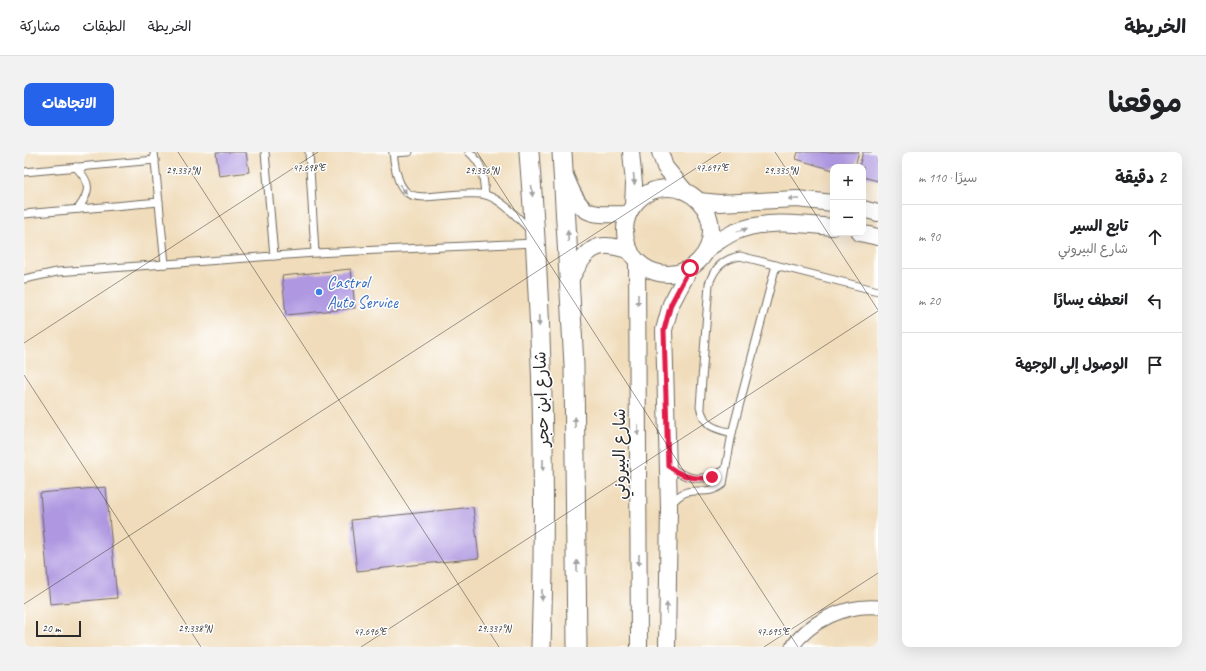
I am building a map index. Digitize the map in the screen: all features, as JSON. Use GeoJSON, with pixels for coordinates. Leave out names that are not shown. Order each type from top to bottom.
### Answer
{"type":"FeatureCollection","features":[{"type":"Feature","properties":{"kind":"main road","name":"شارع ابن حجر"},"geometry":{"type":"LineString","coordinates":[[529,152],[536,239],[543,456],[541,647]]}},
{"type":"Feature","properties":{"kind":"main road","name":"شارع ابن حجر"},"geometry":{"type":"LineString","coordinates":[[562,152],[574,365],[577,647]]}},
{"type":"Feature","properties":{"kind":"street"},"geometry":{"type":"LineString","coordinates":[[631,152],[634,184],[631,210],[625,226],[626,239],[634,256],[649,270],[663,274],[677,273],[690,268],[701,259],[708,248],[711,231],[708,215],[699,201],[685,191],[665,167],[660,152]]}},
{"type":"Feature","properties":{"kind":"street"},"geometry":{"type":"LineString","coordinates":[[564,171],[574,199],[582,209],[589,212],[606,215],[631,210],[638,200],[652,190],[669,187],[685,191]]}},
{"type":"Feature","properties":{"kind":"street"},"geometry":{"type":"LineString","coordinates":[[699,201],[719,203],[797,199],[830,203]]}},
{"type":"Feature","properties":{"kind":"street"},"geometry":{"type":"LineString","coordinates":[[866,210],[878,213]]}},
{"type":"Feature","properties":{"kind":"street"},"geometry":{"type":"LineString","coordinates":[[708,248],[735,232],[758,225],[802,224],[830,227]]}},
{"type":"Feature","properties":{"kind":"street"},"geometry":{"type":"LineString","coordinates":[[866,234],[878,236]]}},
{"type":"Feature","properties":{"kind":"street"},"geometry":{"type":"LineString","coordinates":[[570,280],[581,260],[591,250],[604,246],[634,256]]}},
{"type":"Feature","properties":{"kind":"street","name":"شارع البيروني"},"geometry":{"type":"LineString","coordinates":[[634,256],[639,647]]}},
{"type":"Feature","properties":{"kind":"street"},"geometry":{"type":"LineString","coordinates":[[666,647],[669,507],[664,330],[671,304],[690,268]]}},
{"type":"Feature","properties":{"kind":"street"},"geometry":{"type":"LineString","coordinates":[[792,647],[808,630],[839,612],[857,608],[878,607]]}},
{"type":"Feature","properties":{"kind":"lane"},"geometry":{"type":"LineString","coordinates":[[154,152],[165,264]]}},
{"type":"Feature","properties":{"kind":"lane"},"geometry":{"type":"LineString","coordinates":[[265,152],[274,256]]}},
{"type":"Feature","properties":{"kind":"lane"},"geometry":{"type":"LineString","coordinates":[[309,152],[315,253]]}},
{"type":"Feature","properties":{"kind":"lane"},"geometry":{"type":"LineString","coordinates":[[409,152],[393,153],[396,177],[401,188],[407,194],[418,197],[473,194],[485,195],[499,200],[536,239]]}},
{"type":"Feature","properties":{"kind":"lane"},"geometry":{"type":"LineString","coordinates":[[469,152],[478,160],[483,172],[485,195]]}},
{"type":"Feature","properties":{"kind":"lane"},"geometry":{"type":"LineString","coordinates":[[24,172],[155,160]]}},
{"type":"Feature","properties":{"kind":"lane"},"geometry":{"type":"LineString","coordinates":[[76,167],[86,180],[88,186],[85,199],[78,209]]}},
{"type":"Feature","properties":{"kind":"lane"},"geometry":{"type":"LineString","coordinates":[[24,214],[159,202]]}},
{"type":"Feature","properties":{"kind":"lane"},"geometry":{"type":"LineString","coordinates":[[24,280],[57,272],[315,253],[536,239]]}},
{"type":"Feature","properties":{"kind":"lane"},"geometry":{"type":"LineString","coordinates":[[732,433],[713,428],[703,419],[700,407],[709,284],[712,273],[721,263],[730,258],[740,256],[878,291]]}},
{"type":"Feature","properties":{"kind":"lane"},"geometry":{"type":"LineString","coordinates":[[669,507],[683,492],[692,490],[710,492],[723,484],[732,433],[776,265]]}},
{"type":"Feature","properties":{"kind":"lane"},"geometry":{"type":"LineString","coordinates":[[668,466],[689,478],[706,479],[725,470]]}},
{"type":"Feature","properties":{"kind":"building"},"geometry":{"type":"Polygon","coordinates":[[[216,152],[246,152],[249,172],[219,176],[216,152]]]}},
{"type":"Feature","properties":{"kind":"building"},"geometry":{"type":"Polygon","coordinates":[[[798,152],[859,152],[856,164],[830,164],[830,169],[796,159],[798,152]]]}},
{"type":"Feature","properties":{"kind":"building"},"geometry":{"type":"Polygon","coordinates":[[[863,152],[878,152],[878,181],[866,178],[866,164],[860,164],[863,152]]]}},
{"type":"Feature","properties":{"kind":"building","name":"Castrol Auto Service"},"geometry":{"type":"Polygon","coordinates":[[[351,269],[355,308],[286,315],[282,276],[351,269]]]}},
{"type":"Feature","properties":{"kind":"building"},"geometry":{"type":"Polygon","coordinates":[[[106,487],[117,598],[50,604],[40,493],[106,487]]]}},
{"type":"Feature","properties":{"kind":"building"},"geometry":{"type":"Polygon","coordinates":[[[473,507],[479,558],[357,571],[351,520],[473,507]]]}},
{"type":"Feature","properties":{"kind":"place","name":"Castrol Auto Service"},"geometry":{"type":"Point","coordinates":[319,292]}},
{"type":"Feature","properties":{"kind":"route"},"geometry":{"type":"LineString","coordinates":[[690,268],[671,304],[664,330],[668,466],[689,478],[706,479],[712,477]]}}]}
